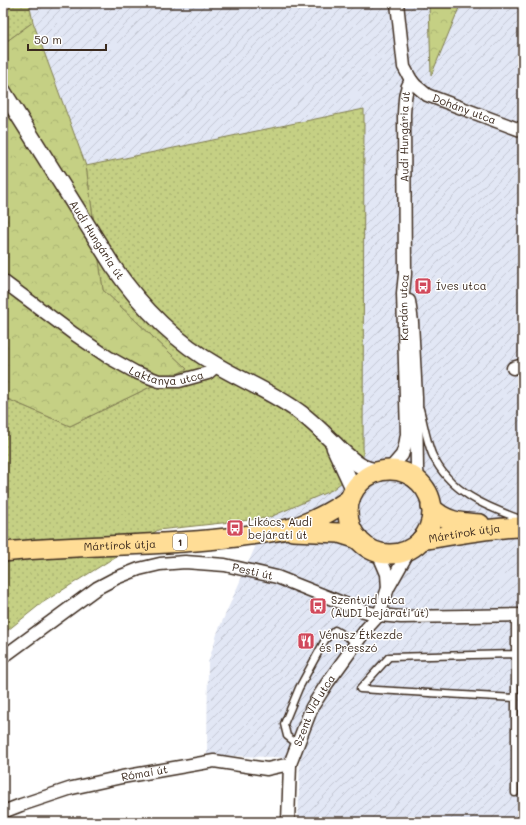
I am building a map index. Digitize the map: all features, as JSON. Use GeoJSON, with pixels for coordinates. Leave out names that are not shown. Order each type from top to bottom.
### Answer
{"type":"FeatureCollection","features":[{"type":"Feature","properties":{"kind":"main road","name":"Mártírok útja"},"geometry":{"type":"LineString","coordinates":[[3,552],[206,540],[284,530],[325,515],[352,494],[367,477],[384,471],[400,471],[409,475],[418,481],[427,493],[431,507],[431,521],[425,534],[415,545]]}},
{"type":"Feature","properties":{"kind":"main road","name":"Mártírok útja"},"geometry":{"type":"LineString","coordinates":[[352,494],[348,507],[349,520],[353,532],[363,545],[378,553],[400,553],[415,545],[461,533],[518,525]]}},
{"type":"Feature","properties":{"kind":"main road","name":"Mártírok útja"},"geometry":{"type":"LineString","coordinates":[[431,507],[435,512],[445,518],[458,522],[518,525]]}},
{"type":"Feature","properties":{"kind":"main road","name":"Mártírok útja"},"geometry":{"type":"LineString","coordinates":[[284,530],[339,533],[358,539]]}},
{"type":"Feature","properties":{"kind":"street","name":"Audi Hungária út"},"geometry":{"type":"LineString","coordinates":[[397,3],[404,66],[411,80],[407,87],[404,114],[405,274]]}},
{"type":"Feature","properties":{"kind":"street","name":"Dohány utca"},"geometry":{"type":"LineString","coordinates":[[411,80],[427,95],[523,131]]}},
{"type":"Feature","properties":{"kind":"street","name":"Audi Hungária út"},"geometry":{"type":"LineString","coordinates":[[3,91],[113,266],[143,306],[182,342],[217,366]]}},
{"type":"Feature","properties":{"kind":"street","name":"Kardán utca"},"geometry":{"type":"LineString","coordinates":[[405,274],[412,322],[418,481]]}},
{"type":"Feature","properties":{"kind":"street","name":"Kardán utca"},"geometry":{"type":"LineString","coordinates":[[384,471],[402,455],[407,434],[403,293],[405,274]]}},
{"type":"Feature","properties":{"kind":"street","name":"Laktanya utca"},"geometry":{"type":"LineString","coordinates":[[3,281],[74,334],[108,357],[135,372],[159,381],[179,381],[208,373],[217,366],[265,391],[295,409],[316,425],[352,460],[362,466],[384,471]]}},
{"type":"Feature","properties":{"kind":"street","name":"Laktanya utca"},"geometry":{"type":"LineString","coordinates":[[332,441],[352,494]]}},
{"type":"Feature","properties":{"kind":"street"},"geometry":{"type":"LineString","coordinates":[[380,615],[388,588],[415,545]]}},
{"type":"Feature","properties":{"kind":"street"},"geometry":{"type":"LineString","coordinates":[[378,553],[387,574],[388,588]]}},
{"type":"Feature","properties":{"kind":"street","name":"Pesti út"},"geometry":{"type":"LineString","coordinates":[[3,658],[98,588],[116,578],[139,569],[160,564],[185,562],[225,565],[277,577],[364,611],[380,615],[401,617],[519,615]]}},
{"type":"Feature","properties":{"kind":"street","name":"Szent Vid utca"},"geometry":{"type":"LineString","coordinates":[[288,822],[290,764],[312,707],[367,628],[380,615]]}},
{"type":"Feature","properties":{"kind":"street","name":"Római út"},"geometry":{"type":"LineString","coordinates":[[3,812],[72,788],[122,777],[214,761],[267,769],[290,764]]}},
{"type":"Feature","properties":{"kind":"lane"},"geometry":{"type":"LineString","coordinates":[[416,397],[432,454],[444,474],[458,488],[472,498],[497,511],[518,525]]}},
{"type":"Feature","properties":{"kind":"lane"},"geometry":{"type":"LineString","coordinates":[[515,793],[515,654],[519,615]]}},
{"type":"Feature","properties":{"kind":"lane"},"geometry":{"type":"LineString","coordinates":[[297,744],[287,736],[284,724],[299,688],[325,640],[335,630],[357,643]]}},
{"type":"Feature","properties":{"kind":"lane"},"geometry":{"type":"LineString","coordinates":[[515,654],[389,657],[360,689],[515,698]]}},
{"type":"Feature","properties":{"kind":"shaded area"},"geometry":{"type":"Polygon","coordinates":[[[29,3],[523,3],[523,822],[298,822],[300,758],[207,755],[208,663],[218,631],[268,518],[332,490],[364,109],[86,166],[33,22],[29,3]]]}},
{"type":"Feature","properties":{"kind":"green space"},"geometry":{"type":"Polygon","coordinates":[[[3,3],[29,3],[33,22],[3,44],[3,3]]]}},
{"type":"Feature","properties":{"kind":"green space"},"geometry":{"type":"Polygon","coordinates":[[[429,3],[461,3],[431,76],[429,3]]]}},
{"type":"Feature","properties":{"kind":"green space"},"geometry":{"type":"Polygon","coordinates":[[[33,22],[86,166],[103,290],[187,369],[70,426],[3,397],[3,44],[33,22]]]}},
{"type":"Feature","properties":{"kind":"green space"},"geometry":{"type":"Polygon","coordinates":[[[364,109],[362,466],[332,490],[268,518],[158,530],[42,603],[3,634],[3,397],[70,426],[187,369],[103,290],[86,166],[364,109]]]}},
{"type":"Feature","properties":{"kind":"place","name":"Íves utca"},"geometry":{"type":"Point","coordinates":[423,286]}},
{"type":"Feature","properties":{"kind":"place","name":"Likócs, Audi bejárati út"},"geometry":{"type":"Point","coordinates":[235,528]}},
{"type":"Feature","properties":{"kind":"place","name":"Szentvid utca (AUDI bejárati út)"},"geometry":{"type":"Point","coordinates":[318,606]}},
{"type":"Feature","properties":{"kind":"place","name":"Vénusz Étkezde és Presszó"},"geometry":{"type":"Point","coordinates":[306,641]}}]}
